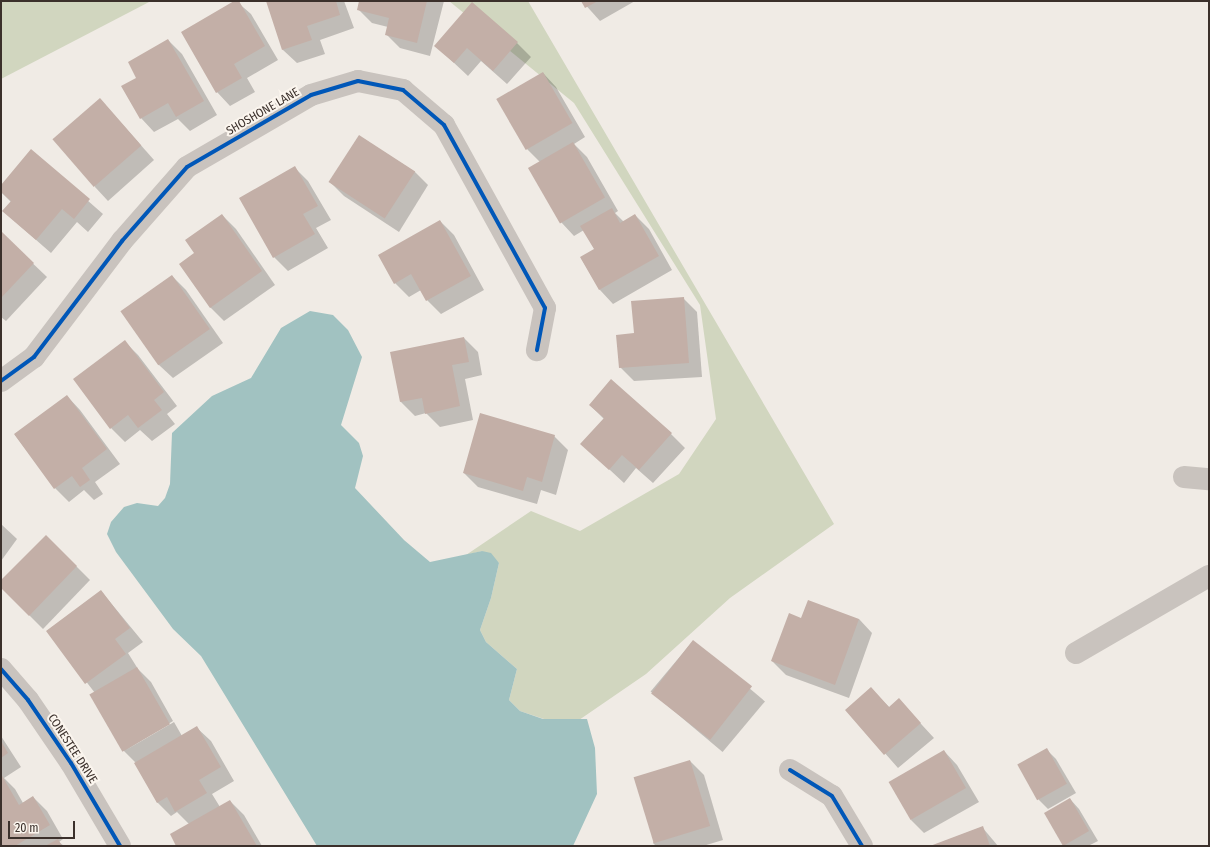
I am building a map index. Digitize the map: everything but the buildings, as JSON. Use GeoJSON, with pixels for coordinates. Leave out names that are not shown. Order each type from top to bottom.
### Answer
{"type":"FeatureCollection","features":[{"type":"Feature","properties":{"kind":"street","name":"SHOSHONE LANE"},"geometry":{"type":"LineString","coordinates":[[1,381],[34,357],[122,241],[187,167],[311,95],[358,81],[402,90],[444,125],[546,308],[538,350]]}},
{"type":"Feature","properties":{"kind":"street"},"geometry":{"type":"LineString","coordinates":[[1184,477],[1209,479]]}},
{"type":"Feature","properties":{"kind":"street"},"geometry":{"type":"LineString","coordinates":[[1076,653],[1209,576]]}},
{"type":"Feature","properties":{"kind":"street","name":"CONESTEE DRIVE"},"geometry":{"type":"LineString","coordinates":[[1,669],[28,700],[63,750],[120,846]]}},
{"type":"Feature","properties":{"kind":"street"},"geometry":{"type":"LineString","coordinates":[[790,770],[832,796],[862,846]]}},
{"type":"Feature","properties":{"kind":"green space"},"geometry":{"type":"Polygon","coordinates":[[[1,1],[151,1],[1,79],[1,1]]]}},
{"type":"Feature","properties":{"kind":"green space"},"geometry":{"type":"Polygon","coordinates":[[[449,1],[528,1],[834,524],[730,598],[646,674],[579,720],[544,719],[520,711],[509,700],[517,669],[486,642],[480,630],[491,598],[499,563],[482,551],[466,555],[531,511],[580,531],[679,474],[716,419],[700,305],[574,103],[449,1]]]}},
{"type":"Feature","properties":{"kind":"water"},"geometry":{"type":"Polygon","coordinates":[[[310,311],[333,315],[348,330],[362,357],[341,425],[359,443],[363,456],[355,488],[404,540],[430,562],[482,551],[491,553],[499,563],[491,598],[480,630],[486,642],[517,669],[509,700],[520,711],[543,719],[587,719],[595,748],[597,794],[573,846],[317,846],[201,656],[173,629],[116,552],[107,534],[111,522],[124,507],[137,503],[158,506],[165,498],[170,484],[172,433],[212,396],[251,378],[281,328],[310,311]]]}},
{"type":"Feature","properties":{"kind":"cycle path"},"geometry":{"type":"LineString","coordinates":[[1,381],[34,357],[122,241],[187,167],[311,95],[358,81],[403,90],[444,125],[545,308],[537,350]]}},
{"type":"Feature","properties":{"kind":"cycle path"},"geometry":{"type":"LineString","coordinates":[[1,669],[28,700],[71,763],[120,846]]}},
{"type":"Feature","properties":{"kind":"cycle path"},"geometry":{"type":"LineString","coordinates":[[790,770],[832,796],[862,846]]}}]}
